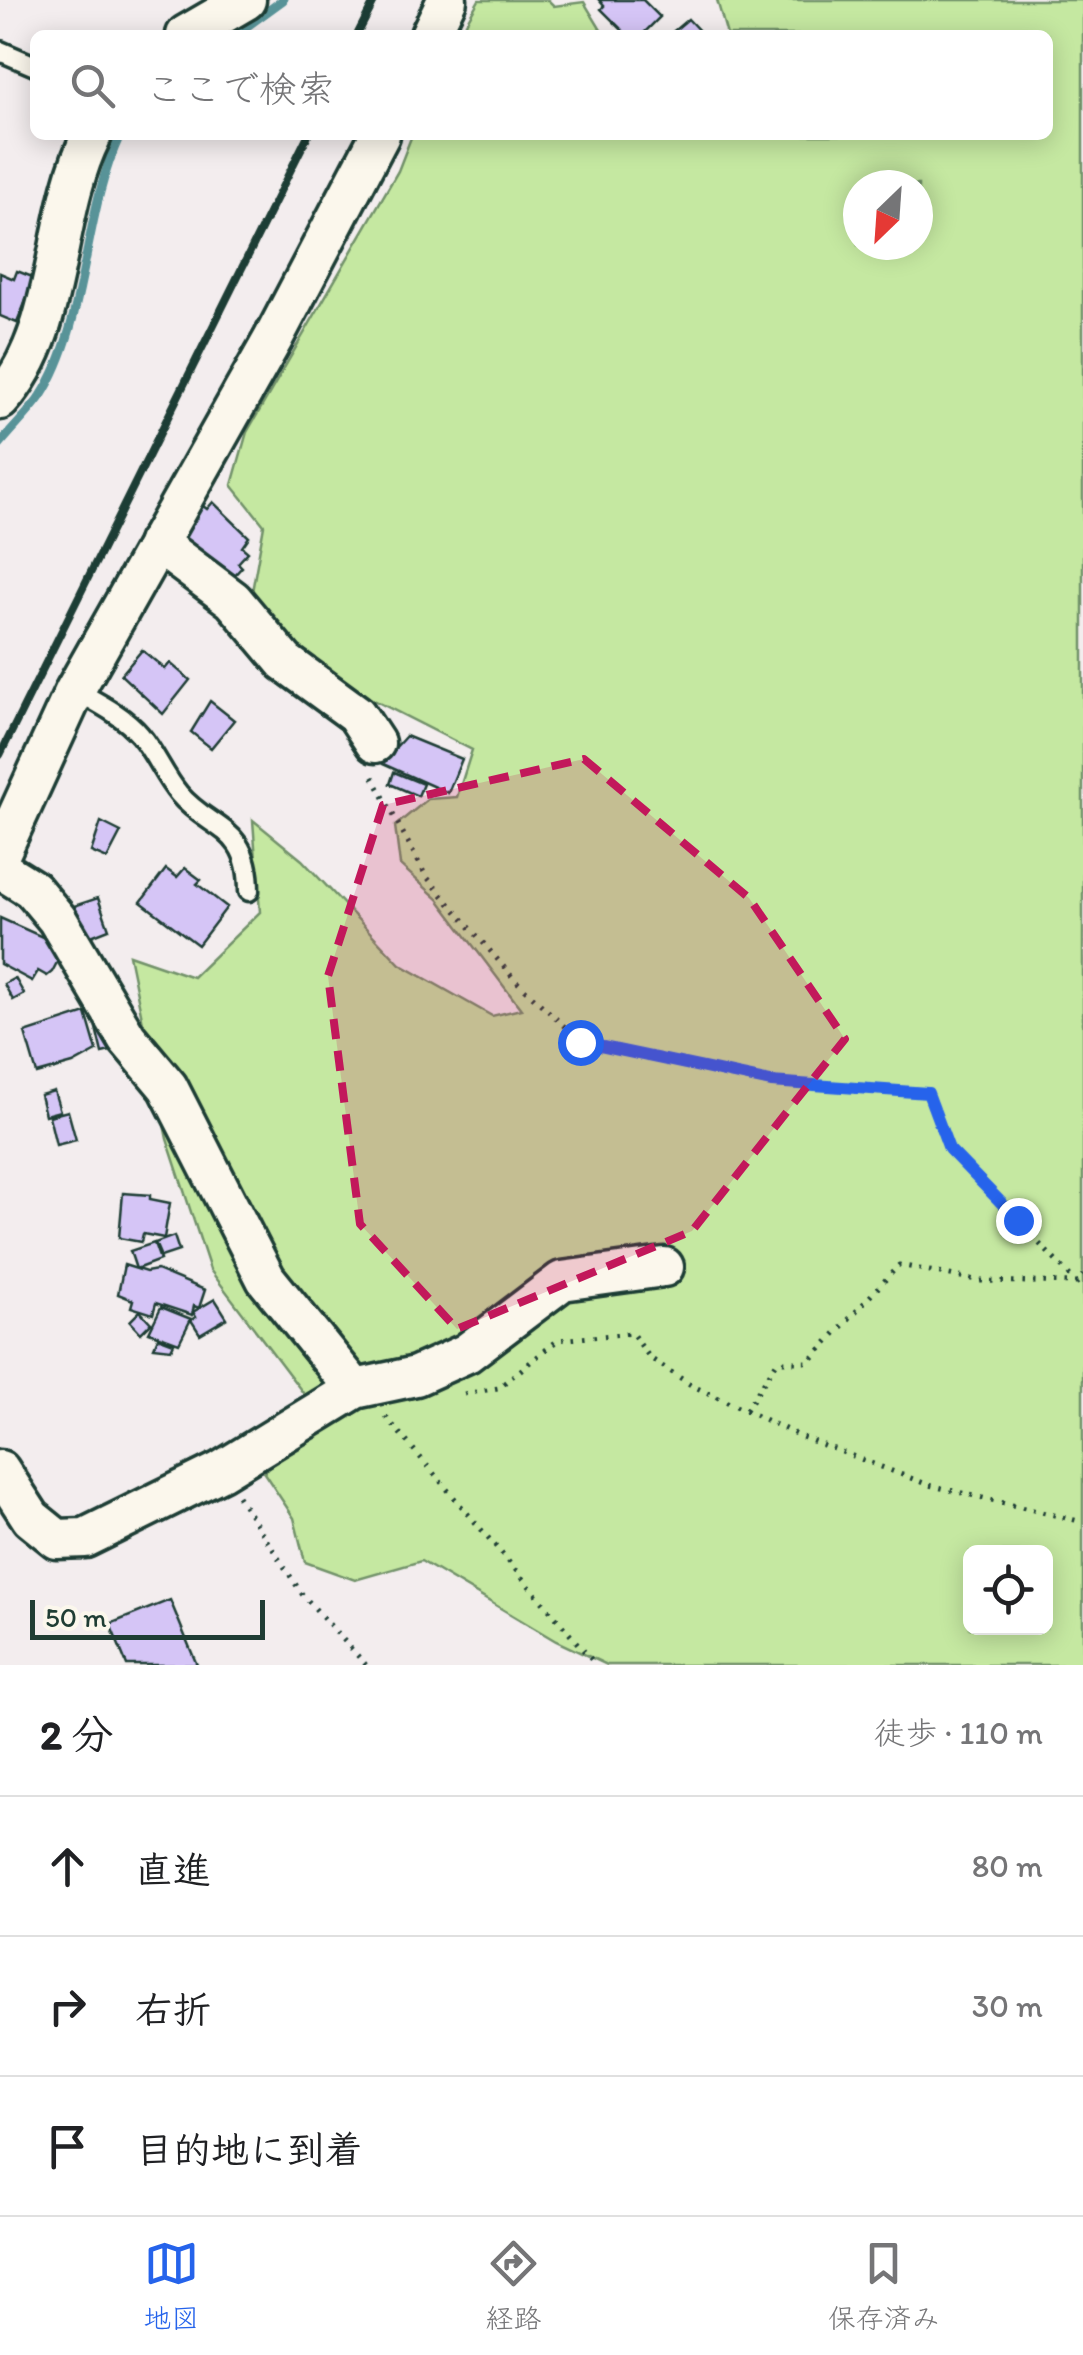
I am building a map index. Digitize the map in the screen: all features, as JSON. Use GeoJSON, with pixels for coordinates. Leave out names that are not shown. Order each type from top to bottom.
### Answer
{"type":"FeatureCollection","features":[{"type":"Feature","properties":{"kind":"street"},"geometry":{"type":"LineString","coordinates":[[195,30],[246,0]]}},
{"type":"Feature","properties":{"kind":"street"},"geometry":{"type":"LineString","coordinates":[[432,30],[447,0]]}},
{"type":"Feature","properties":{"kind":"street"},"geometry":{"type":"LineString","coordinates":[[0,400],[18,379],[48,298],[66,212],[90,140]]}},
{"type":"Feature","properties":{"kind":"street"},"geometry":{"type":"LineString","coordinates":[[0,854],[75,690],[273,338],[377,140]]}},
{"type":"Feature","properties":{"kind":"street"},"geometry":{"type":"LineString","coordinates":[[157,543],[234,600],[285,662],[356,714],[375,743]]}},
{"type":"Feature","properties":{"kind":"street"},"geometry":{"type":"LineString","coordinates":[[0,868],[32,890],[65,932],[127,1038],[168,1087],[266,1279],[355,1389]]}},
{"type":"Feature","properties":{"kind":"street"},"geometry":{"type":"LineString","coordinates":[[0,1470],[31,1518],[56,1539],[85,1538],[222,1470],[355,1389],[416,1376],[468,1354],[562,1281],[664,1267]]}},
{"type":"Feature","properties":{"kind":"lane"},"geometry":{"type":"LineString","coordinates":[[0,51],[30,64]]}},
{"type":"Feature","properties":{"kind":"lane"},"geometry":{"type":"LineString","coordinates":[[75,690],[116,714],[141,736],[182,797],[230,832],[249,874],[249,891]]}},
{"type":"Feature","properties":{"kind":"path"},"geometry":{"type":"LineString","coordinates":[[375,743],[369,768],[426,876],[515,980],[580,1042],[771,1082],[928,1093],[949,1149],[1077,1283]]}},
{"type":"Feature","properties":{"kind":"path"},"geometry":{"type":"LineString","coordinates":[[746,1410],[776,1362],[809,1362],[899,1265],[981,1281],[1077,1283]]}},
{"type":"Feature","properties":{"kind":"path"},"geometry":{"type":"LineString","coordinates":[[1077,1283],[1083,1275]]}},
{"type":"Feature","properties":{"kind":"path"},"geometry":{"type":"LineString","coordinates":[[632,1334],[650,1358],[691,1385],[802,1437],[929,1485],[1083,1522]]}},
{"type":"Feature","properties":{"kind":"path"},"geometry":{"type":"LineString","coordinates":[[355,1389],[368,1395],[596,1665]]}},
{"type":"Feature","properties":{"kind":"path"},"geometry":{"type":"LineString","coordinates":[[222,1470],[302,1594],[366,1665]]}},
{"type":"Feature","properties":{"kind":"highlighted area"},"geometry":{"type":"Polygon","coordinates":[[[584,759],[749,898],[845,1039],[692,1231],[457,1329],[360,1224],[328,976],[383,805],[584,759]]]}},
{"type":"Feature","properties":{"kind":"green space"},"geometry":{"type":"Polygon","coordinates":[[[479,0],[548,0],[554,6],[584,2],[601,30],[462,30],[479,0]]]}},
{"type":"Feature","properties":{"kind":"green space"},"geometry":{"type":"Polygon","coordinates":[[[717,0],[1083,0],[1083,1665],[607,1665],[556,1641],[421,1561],[355,1580],[305,1562],[294,1518],[264,1473],[310,1402],[210,1270],[167,1139],[129,955],[193,977],[260,912],[253,820],[302,860],[400,964],[492,1016],[521,1009],[438,899],[400,865],[395,826],[428,799],[457,797],[472,750],[297,661],[250,603],[264,525],[232,485],[247,432],[398,171],[410,140],[1053,140],[1053,30],[726,30],[717,0]]]}},
{"type":"Feature","properties":{"kind":"building"},"geometry":{"type":"Polygon","coordinates":[[[599,0],[643,0],[660,17],[647,30],[622,30],[601,9],[604,6],[599,0]]]}},
{"type":"Feature","properties":{"kind":"building"},"geometry":{"type":"Polygon","coordinates":[[[688,19],[698,30],[675,30],[688,19]]]}},
{"type":"Feature","properties":{"kind":"building"},"geometry":{"type":"Polygon","coordinates":[[[17,271],[35,278],[17,323],[0,316],[0,273],[14,279],[17,271]]]}},
{"type":"Feature","properties":{"kind":"building"},"geometry":{"type":"Polygon","coordinates":[[[213,502],[249,537],[242,547],[248,552],[238,563],[242,567],[229,581],[180,539],[179,534],[203,506],[207,509],[213,502]]]}},
{"type":"Feature","properties":{"kind":"building"},"geometry":{"type":"Polygon","coordinates":[[[142,650],[165,669],[170,663],[190,680],[163,714],[121,675],[142,650]]]}},
{"type":"Feature","properties":{"kind":"building"},"geometry":{"type":"Polygon","coordinates":[[[210,701],[234,720],[211,748],[191,732],[210,701]]]}},
{"type":"Feature","properties":{"kind":"building"},"geometry":{"type":"Polygon","coordinates":[[[406,736],[462,759],[448,793],[383,764],[390,747],[395,748],[406,736]]]}},
{"type":"Feature","properties":{"kind":"building"},"geometry":{"type":"Polygon","coordinates":[[[394,772],[423,784],[418,796],[390,784],[394,772]]]}},
{"type":"Feature","properties":{"kind":"building"},"geometry":{"type":"Polygon","coordinates":[[[101,822],[121,832],[107,859],[91,852],[101,822]]]}},
{"type":"Feature","properties":{"kind":"building"},"geometry":{"type":"Polygon","coordinates":[[[185,868],[201,880],[197,884],[227,907],[198,945],[141,902],[166,869],[177,877],[185,868]]]}},
{"type":"Feature","properties":{"kind":"building"},"geometry":{"type":"Polygon","coordinates":[[[98,898],[109,929],[86,938],[74,906],[98,898]]]}},
{"type":"Feature","properties":{"kind":"building"},"geometry":{"type":"Polygon","coordinates":[[[0,918],[65,947],[52,972],[47,976],[38,971],[32,981],[0,964],[0,918]]]}},
{"type":"Feature","properties":{"kind":"building"},"geometry":{"type":"Polygon","coordinates":[[[15,978],[24,994],[13,1000],[4,984],[15,978]]]}},
{"type":"Feature","properties":{"kind":"building"},"geometry":{"type":"Polygon","coordinates":[[[86,1013],[97,1051],[73,1064],[37,1074],[25,1033],[86,1013]]]}},
{"type":"Feature","properties":{"kind":"building"},"geometry":{"type":"Polygon","coordinates":[[[109,1025],[115,1050],[102,1053],[96,1028],[109,1025]]]}},
{"type":"Feature","properties":{"kind":"building"},"geometry":{"type":"Polygon","coordinates":[[[54,1091],[60,1111],[45,1115],[40,1095],[54,1091]]]}},
{"type":"Feature","properties":{"kind":"building"},"geometry":{"type":"Polygon","coordinates":[[[68,1111],[76,1140],[56,1145],[49,1116],[68,1111]]]}},
{"type":"Feature","properties":{"kind":"building"},"geometry":{"type":"Polygon","coordinates":[[[123,1193],[150,1195],[150,1199],[170,1203],[164,1238],[143,1234],[141,1242],[119,1238],[123,1193]]]}},
{"type":"Feature","properties":{"kind":"building"},"geometry":{"type":"Polygon","coordinates":[[[174,1236],[179,1251],[161,1257],[155,1243],[174,1236]]]}},
{"type":"Feature","properties":{"kind":"building"},"geometry":{"type":"Polygon","coordinates":[[[154,1243],[160,1260],[136,1269],[130,1251],[154,1243]]]}},
{"type":"Feature","properties":{"kind":"building"},"geometry":{"type":"Polygon","coordinates":[[[124,1265],[146,1272],[157,1270],[205,1290],[199,1308],[194,1306],[192,1315],[156,1303],[153,1314],[131,1307],[133,1300],[118,1294],[124,1265]]]}},
{"type":"Feature","properties":{"kind":"building"},"geometry":{"type":"Polygon","coordinates":[[[215,1299],[227,1318],[200,1334],[191,1320],[196,1317],[193,1312],[215,1299]]]}},
{"type":"Feature","properties":{"kind":"building"},"geometry":{"type":"Polygon","coordinates":[[[161,1307],[191,1319],[179,1343],[149,1332],[161,1307]]]}},
{"type":"Feature","properties":{"kind":"building"},"geometry":{"type":"Polygon","coordinates":[[[140,1311],[151,1323],[141,1333],[130,1321],[140,1311]]]}},
{"type":"Feature","properties":{"kind":"building"},"geometry":{"type":"Polygon","coordinates":[[[158,1337],[174,1343],[171,1349],[154,1347],[158,1337]]]}},
{"type":"Feature","properties":{"kind":"building"},"geometry":{"type":"Polygon","coordinates":[[[170,1600],[197,1665],[127,1665],[110,1624],[170,1600]]]}},
{"type":"Feature","properties":{"kind":"waterway"},"geometry":{"type":"LineString","coordinates":[[242,30],[283,0]]}},
{"type":"Feature","properties":{"kind":"waterway"},"geometry":{"type":"LineString","coordinates":[[0,444],[41,396],[56,367],[77,302],[98,199],[118,140]]}},
{"type":"Feature","properties":{"kind":"railway"},"geometry":{"type":"LineString","coordinates":[[360,30],[375,0]]}},
{"type":"Feature","properties":{"kind":"railway"},"geometry":{"type":"LineString","coordinates":[[0,755],[306,140]]}},
{"type":"Feature","properties":{"kind":"route"},"geometry":{"type":"LineString","coordinates":[[580,1042],[771,1082],[928,1093],[949,1149],[1018,1220]]}}]}
